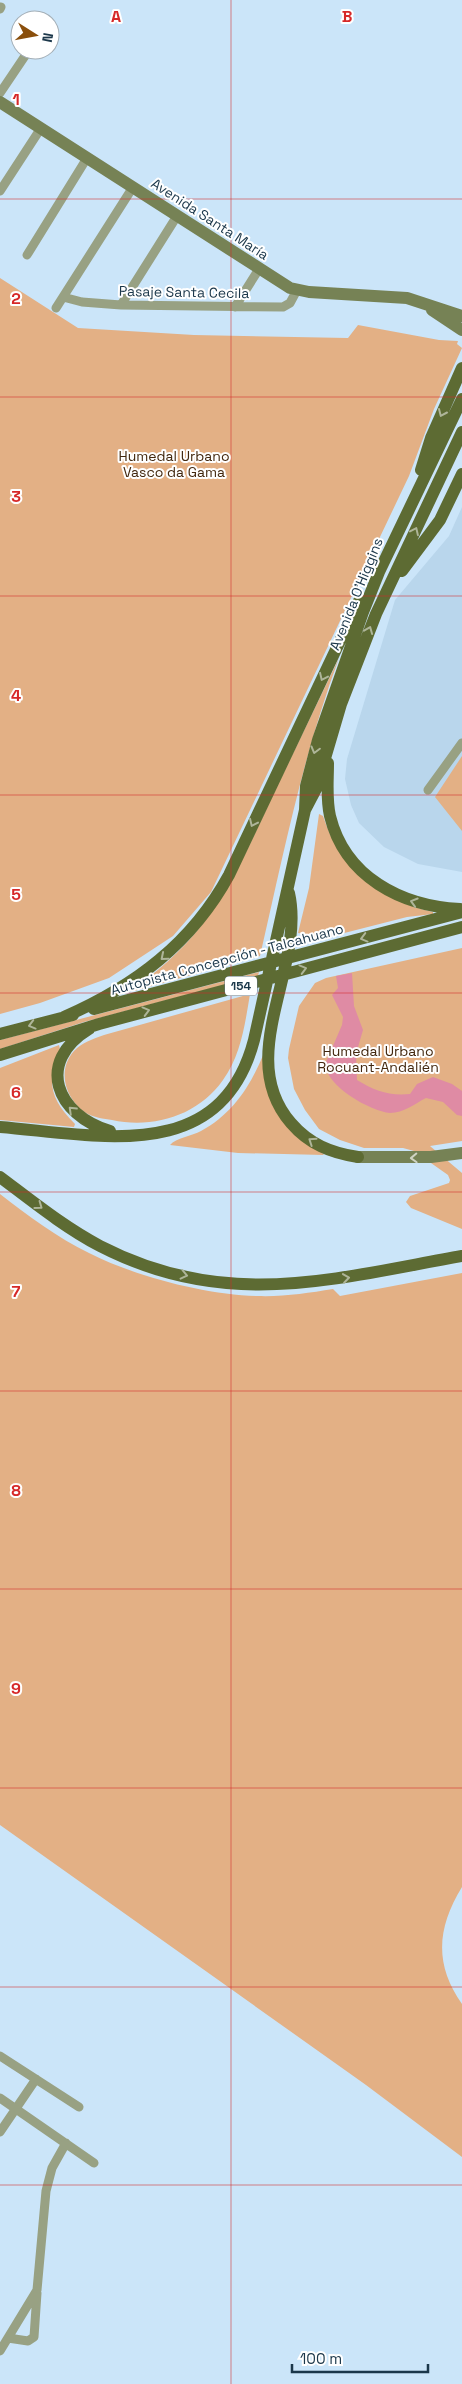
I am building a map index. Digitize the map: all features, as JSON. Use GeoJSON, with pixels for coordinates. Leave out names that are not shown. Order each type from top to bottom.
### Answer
{"type":"FeatureCollection","features":[{"type":"Feature","properties":{"kind":"main road"},"geometry":{"type":"LineString","coordinates":[[414,499],[431,438],[462,368]]}},
{"type":"Feature","properties":{"kind":"main road","name":"Avenida O'Higgins"},"geometry":{"type":"LineString","coordinates":[[132,1135],[154,1134],[181,1128],[204,1116],[220,1103],[244,1071],[251,1051],[288,888],[305,810],[306,786],[318,740],[343,664],[379,572],[462,398]]}},
{"type":"Feature","properties":{"kind":"main road","name":"Avenida O'Higgins"},"geometry":{"type":"LineString","coordinates":[[305,810],[316,789],[330,739],[353,671],[387,591],[462,432]]}},
{"type":"Feature","properties":{"kind":"main road"},"geometry":{"type":"LineString","coordinates":[[387,591],[440,520],[462,474]]}},
{"type":"Feature","properties":{"kind":"main road"},"geometry":{"type":"LineString","coordinates":[[64,1017],[103,999],[155,965],[189,934],[210,907],[229,875],[358,604],[379,572]]}},
{"type":"Feature","properties":{"kind":"main road"},"geometry":{"type":"LineString","coordinates":[[330,739],[328,806],[338,837],[350,857],[376,883],[398,896],[432,906],[462,911]]}},
{"type":"Feature","properties":{"kind":"main road"},"geometry":{"type":"LineString","coordinates":[[288,888],[292,910],[290,938],[269,1044],[268,1062],[271,1084],[279,1106],[295,1128],[310,1141],[328,1150],[358,1157]]}},
{"type":"Feature","properties":{"kind":"main road","name":"Autopista Concepción - Talcahuano"},"geometry":{"type":"LineString","coordinates":[[0,1034],[462,911]]}},
{"type":"Feature","properties":{"kind":"main road","name":"154"},"geometry":{"type":"LineString","coordinates":[[0,1055],[99,1024],[462,927]]}},
{"type":"Feature","properties":{"kind":"main road"},"geometry":{"type":"LineString","coordinates":[[99,1024],[78,1037],[64,1054],[58,1074],[61,1094],[69,1107],[86,1121],[106,1129],[132,1135]]}},
{"type":"Feature","properties":{"kind":"main road"},"geometry":{"type":"LineString","coordinates":[[0,1127],[132,1135]]}},
{"type":"Feature","properties":{"kind":"main road"},"geometry":{"type":"LineString","coordinates":[[0,1177],[67,1226],[98,1245],[152,1267],[206,1280],[247,1285],[306,1284],[360,1276],[462,1256]]}},
{"type":"Feature","properties":{"kind":"street"},"geometry":{"type":"LineString","coordinates":[[0,94],[22,60]]}},
{"type":"Feature","properties":{"kind":"street","name":"Avenida Santa María"},"geometry":{"type":"LineString","coordinates":[[0,102],[259,269],[297,290],[407,298],[462,316]]}},
{"type":"Feature","properties":{"kind":"street"},"geometry":{"type":"LineString","coordinates":[[0,191],[41,128]]}},
{"type":"Feature","properties":{"kind":"street"},"geometry":{"type":"LineString","coordinates":[[28,256],[87,158]]}},
{"type":"Feature","properties":{"kind":"street"},"geometry":{"type":"LineString","coordinates":[[56,308],[133,187]]}},
{"type":"Feature","properties":{"kind":"street"},"geometry":{"type":"LineString","coordinates":[[121,305],[177,216]]}},
{"type":"Feature","properties":{"kind":"street"},"geometry":{"type":"LineString","coordinates":[[235,307],[259,269]]}},
{"type":"Feature","properties":{"kind":"street","name":"Pasaje Santa Cecila"},"geometry":{"type":"LineString","coordinates":[[63,297],[82,302],[121,305],[286,306],[290,303],[297,290]]}},
{"type":"Feature","properties":{"kind":"street"},"geometry":{"type":"LineString","coordinates":[[424,304],[462,330]]}},
{"type":"Feature","properties":{"kind":"street"},"geometry":{"type":"LineString","coordinates":[[428,790],[462,743]]}},
{"type":"Feature","properties":{"kind":"street"},"geometry":{"type":"LineString","coordinates":[[358,1157],[431,1157],[462,1153]]}},
{"type":"Feature","properties":{"kind":"street"},"geometry":{"type":"LineString","coordinates":[[0,2056],[80,2107]]}},
{"type":"Feature","properties":{"kind":"street"},"geometry":{"type":"LineString","coordinates":[[0,2132],[36,2079]]}},
{"type":"Feature","properties":{"kind":"street"},"geometry":{"type":"LineString","coordinates":[[0,2098],[94,2163]]}},
{"type":"Feature","properties":{"kind":"street"},"geometry":{"type":"LineString","coordinates":[[8,2338],[28,2341],[34,2337],[46,2191],[52,2168],[66,2143]]}},
{"type":"Feature","properties":{"kind":"street"},"geometry":{"type":"LineString","coordinates":[[0,2352],[37,2290]]}},
{"type":"Feature","properties":{"kind":"shaded area"},"geometry":{"type":"Polygon","coordinates":[[[462,507],[462,872],[418,864],[384,847],[359,823],[351,805],[345,779],[347,759],[395,600],[449,536],[462,507]]]}},
{"type":"Feature","properties":{"kind":"shaded area"},"geometry":{"type":"Polygon","coordinates":[[[352,973],[354,1006],[363,1030],[356,1054],[357,1080],[382,1092],[410,1094],[417,1084],[433,1077],[452,1084],[462,1091],[462,1116],[457,1115],[443,1102],[426,1098],[400,1112],[390,1113],[381,1111],[349,1095],[332,1079],[327,1070],[326,1062],[342,1025],[343,1017],[332,995],[338,988],[336,976],[352,973]]]}},
{"type":"Feature","properties":{"kind":"green space","name":"Humedal Urbano Vasco da Gama"},"geometry":{"type":"Polygon","coordinates":[[[0,278],[78,328],[194,335],[348,338],[358,325],[439,340],[458,341],[457,344],[462,348],[434,409],[409,476],[211,892],[173,936],[109,978],[40,1003],[0,1014],[0,278]]]}},
{"type":"Feature","properties":{"kind":"green space"},"geometry":{"type":"Polygon","coordinates":[[[339,658],[304,769],[260,956],[134,991],[134,988],[161,968],[183,947],[218,902],[246,853],[339,658]]]}},
{"type":"Feature","properties":{"kind":"green space"},"geometry":{"type":"Polygon","coordinates":[[[462,756],[462,831],[435,797],[462,756]]]}},
{"type":"Feature","properties":{"kind":"green space"},"geometry":{"type":"Polygon","coordinates":[[[319,814],[323,816],[340,852],[364,880],[395,899],[433,912],[433,914],[407,917],[313,941],[313,935],[298,933],[309,888],[319,814]]]}},
{"type":"Feature","properties":{"kind":"green space","name":"Humedal Urbano Rocuant-Andalién"},"geometry":{"type":"Polygon","coordinates":[[[462,948],[462,1141],[430,1146],[462,1173],[462,1229],[411,1208],[406,1202],[410,1196],[449,1183],[450,1180],[448,1175],[414,1151],[403,1148],[364,1148],[340,1140],[319,1129],[305,1110],[294,1089],[288,1058],[299,1006],[315,983],[326,978],[462,948]]]}},
{"type":"Feature","properties":{"kind":"green space"},"geometry":{"type":"Polygon","coordinates":[[[259,972],[258,976],[84,1022],[0,1049],[0,1040],[259,972]]]}},
{"type":"Feature","properties":{"kind":"green space"},"geometry":{"type":"Polygon","coordinates":[[[250,994],[241,1039],[234,1060],[223,1080],[201,1103],[173,1117],[143,1123],[95,1117],[86,1113],[73,1101],[66,1085],[65,1067],[74,1051],[84,1043],[104,1035],[250,994]]]}},
{"type":"Feature","properties":{"kind":"green space"},"geometry":{"type":"Polygon","coordinates":[[[59,1045],[60,1049],[53,1071],[53,1090],[60,1106],[75,1124],[74,1127],[0,1120],[0,1068],[59,1045]]]}},
{"type":"Feature","properties":{"kind":"green space"},"geometry":{"type":"Polygon","coordinates":[[[264,1053],[267,1089],[324,1155],[238,1153],[170,1145],[197,1133],[223,1116],[240,1098],[264,1053]]]}},
{"type":"Feature","properties":{"kind":"green space"},"geometry":{"type":"Polygon","coordinates":[[[0,1194],[54,1233],[77,1247],[107,1261],[171,1283],[216,1292],[267,1296],[333,1289],[340,1296],[462,1273],[462,1887],[448,1917],[442,1946],[447,1975],[462,2004],[462,2157],[366,2085],[0,1825],[0,1194]]]}}]}
